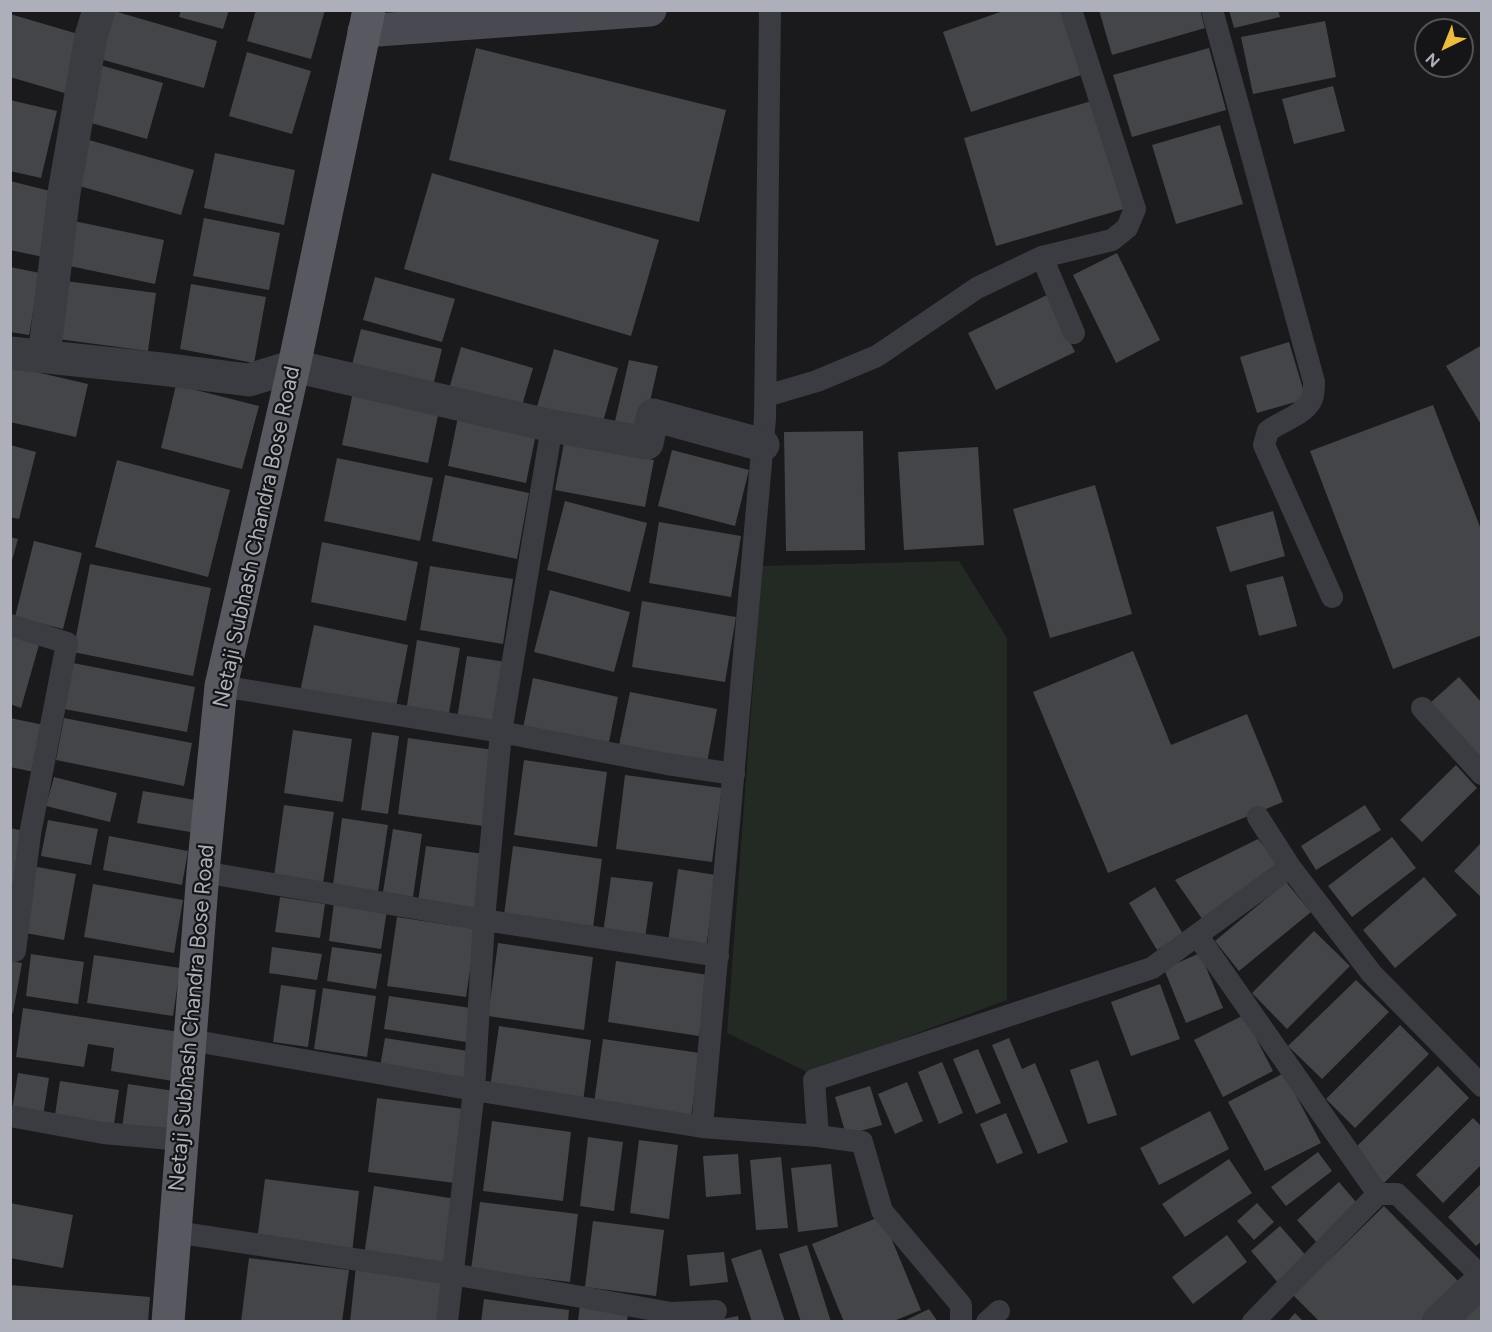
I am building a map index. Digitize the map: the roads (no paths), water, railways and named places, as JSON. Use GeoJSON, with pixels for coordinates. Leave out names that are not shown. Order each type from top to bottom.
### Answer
{"type":"FeatureCollection","features":[{"type":"Feature","properties":{"kind":"main road","name":"Netaji Subhash Chandra Bose Road"},"geometry":{"type":"LineString","coordinates":[[168,1322],[203,872],[221,686],[294,366],[366,21]]}},
{"type":"Feature","properties":{"kind":"street"},"geometry":{"type":"LineString","coordinates":[[44,356],[64,193],[91,36],[99,10]]}},
{"type":"Feature","properties":{"kind":"street"},"geometry":{"type":"LineString","coordinates":[[366,21],[650,10]]}},
{"type":"Feature","properties":{"kind":"street"},"geometry":{"type":"LineString","coordinates":[[10,353],[249,380],[294,366],[552,426],[646,443],[653,415],[763,444]]}},
{"type":"Feature","properties":{"kind":"street"},"geometry":{"type":"LineString","coordinates":[[1438,1322],[1482,1279]]}},
{"type":"Feature","properties":{"kind":"lane"},"geometry":{"type":"LineString","coordinates":[[702,1127],[766,396],[770,10]]}},
{"type":"Feature","properties":{"kind":"lane"},"geometry":{"type":"LineString","coordinates":[[766,396],[817,381],[877,356],[977,288],[1042,257],[1112,240],[1127,228],[1135,208],[1071,10]]}},
{"type":"Feature","properties":{"kind":"lane"},"geometry":{"type":"LineString","coordinates":[[1212,10],[1314,382],[1312,399],[1301,412],[1278,423],[1268,431],[1264,445],[1332,597]]}},
{"type":"Feature","properties":{"kind":"lane"},"geometry":{"type":"LineString","coordinates":[[1042,257],[1074,333]]}},
{"type":"Feature","properties":{"kind":"lane"},"geometry":{"type":"LineString","coordinates":[[447,1322],[474,1090],[484,920],[501,732],[552,426]]}},
{"type":"Feature","properties":{"kind":"lane"},"geometry":{"type":"LineString","coordinates":[[10,625],[67,643],[30,834],[12,950]]}},
{"type":"Feature","properties":{"kind":"lane"},"geometry":{"type":"LineString","coordinates":[[221,686],[501,732],[668,764],[734,774]]}},
{"type":"Feature","properties":{"kind":"lane"},"geometry":{"type":"LineString","coordinates":[[1422,708],[1482,774]]}},
{"type":"Feature","properties":{"kind":"lane"},"geometry":{"type":"LineString","coordinates":[[1258,818],[1290,867],[1372,974],[1482,1086]]}},
{"type":"Feature","properties":{"kind":"lane"},"geometry":{"type":"LineString","coordinates":[[818,1136],[814,1080],[1152,968],[1290,867]]}},
{"type":"Feature","properties":{"kind":"lane"},"geometry":{"type":"LineString","coordinates":[[203,872],[484,920],[718,956]]}},
{"type":"Feature","properties":{"kind":"lane"},"geometry":{"type":"LineString","coordinates":[[1197,935],[1378,1194]]}},
{"type":"Feature","properties":{"kind":"lane"},"geometry":{"type":"LineString","coordinates":[[190,1040],[702,1127],[818,1136],[862,1142],[882,1211],[961,1305],[961,1322]]}},
{"type":"Feature","properties":{"kind":"lane"},"geometry":{"type":"LineString","coordinates":[[10,1116],[103,1133],[182,1140]]}},
{"type":"Feature","properties":{"kind":"lane"},"geometry":{"type":"LineString","coordinates":[[1253,1322],[1378,1194],[1397,1194],[1482,1279]]}},
{"type":"Feature","properties":{"kind":"lane"},"geometry":{"type":"LineString","coordinates":[[175,1232],[452,1274],[671,1313],[716,1311]]}}]}
